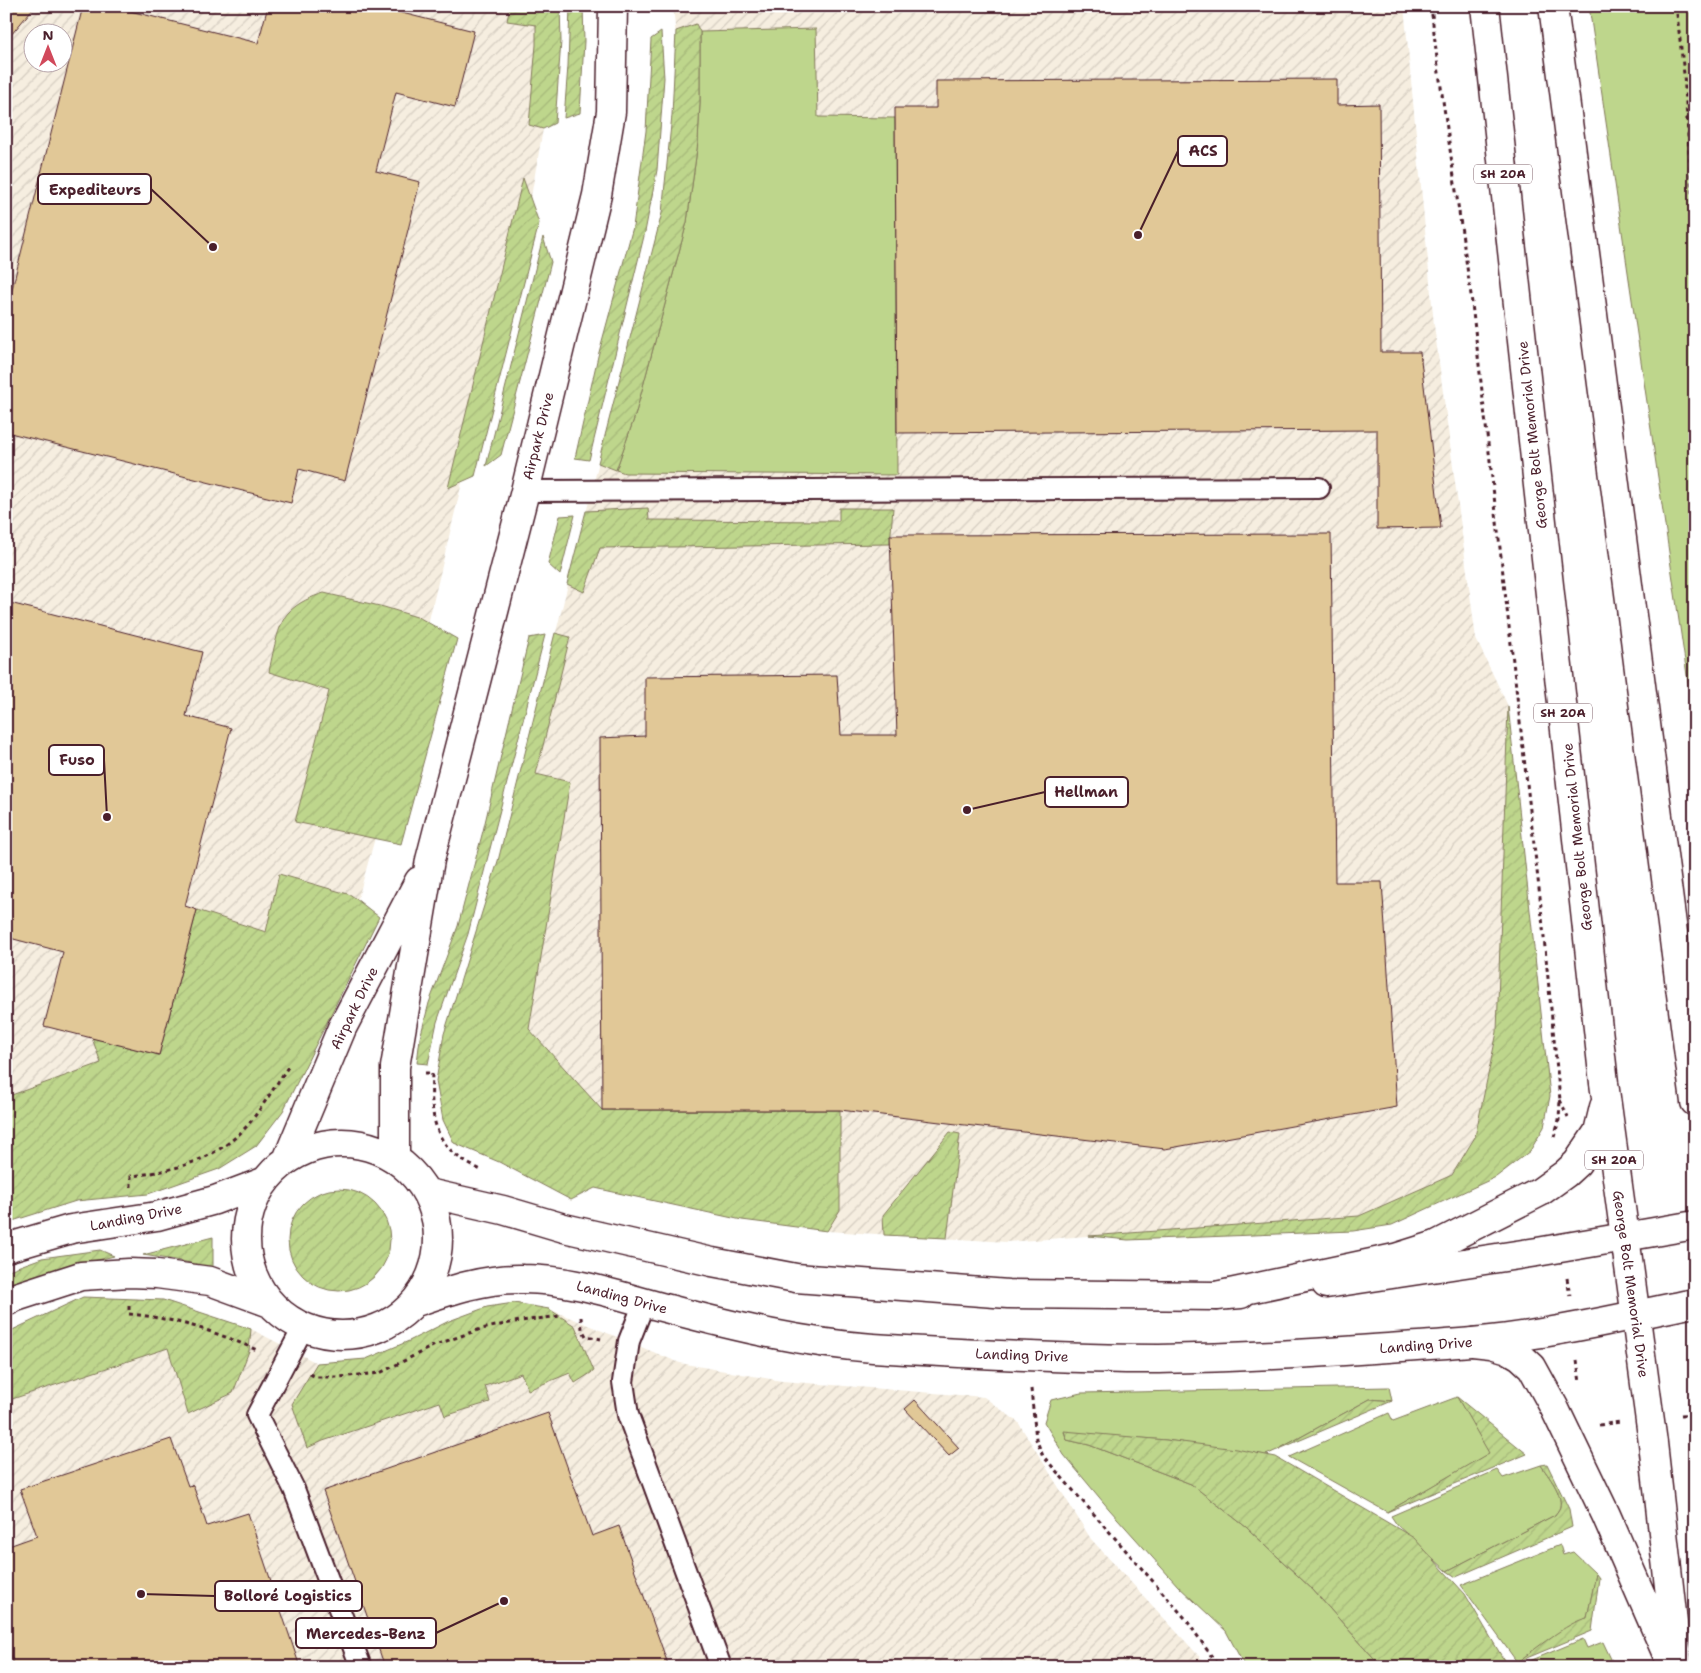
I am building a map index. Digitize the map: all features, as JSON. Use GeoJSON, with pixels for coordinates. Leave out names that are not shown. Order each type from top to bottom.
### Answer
{"type":"FeatureCollection","features":[{"type":"Feature","properties":{"kind":"main road","name":"Airpark Drive"},"geometry":{"type":"LineString","coordinates":[[394,1157],[394,1067],[430,860],[525,491],[597,195],[611,112],[613,6]]}},
{"type":"Feature","properties":{"kind":"main road","name":"George Bolt Memorial Drive"},"geometry":{"type":"LineString","coordinates":[[1485,6],[1604,1083],[1653,1443],[1678,1667]]}},
{"type":"Feature","properties":{"kind":"main road"},"geometry":{"type":"LineString","coordinates":[[1553,6],[1695,1102]]}},
{"type":"Feature","properties":{"kind":"main road","name":"Airpark Drive"},"geometry":{"type":"LineString","coordinates":[[287,1160],[342,1028],[430,860]]}},
{"type":"Feature","properties":{"kind":"main road"},"geometry":{"type":"LineString","coordinates":[[1677,955],[1695,992]]}},
{"type":"Feature","properties":{"kind":"main road"},"geometry":{"type":"LineString","coordinates":[[1216,1296],[1403,1256],[1436,1245],[1540,1192],[1577,1163],[1598,1132],[1604,1111],[1604,1083]]}},
{"type":"Feature","properties":{"kind":"main road"},"geometry":{"type":"LineString","coordinates":[[340,1142],[368,1146],[394,1157],[414,1173],[428,1193],[438,1221],[439,1250],[432,1278],[416,1302],[398,1319],[376,1330],[352,1335],[327,1334],[303,1328],[285,1317],[270,1303],[252,1276],[245,1244],[249,1212],[264,1182],[274,1170],[287,1160],[312,1147],[340,1142]]}},
{"type":"Feature","properties":{"kind":"main road","name":"Landing Drive"},"geometry":{"type":"LineString","coordinates":[[6,1248],[71,1229],[156,1216],[215,1200],[264,1182]]}},
{"type":"Feature","properties":{"kind":"main road"},"geometry":{"type":"LineString","coordinates":[[428,1193],[503,1210],[564,1228],[703,1260],[796,1278],[1008,1294],[1216,1296],[1347,1281],[1564,1248],[1695,1225]]}},
{"type":"Feature","properties":{"kind":"main road"},"geometry":{"type":"LineString","coordinates":[[6,1302],[81,1276],[129,1273],[158,1274],[210,1281],[270,1303]]}},
{"type":"Feature","properties":{"kind":"main road","name":"Landing Drive"},"geometry":{"type":"LineString","coordinates":[[416,1302],[453,1289],[489,1282],[520,1278],[549,1280],[570,1283],[732,1326],[869,1348],[1061,1357],[1160,1359],[1328,1352],[1473,1342],[1574,1327],[1695,1303]]}},
{"type":"Feature","properties":{"kind":"main road"},"geometry":{"type":"LineString","coordinates":[[1473,1342],[1492,1344],[1508,1349],[1520,1356],[1532,1367],[1554,1407],[1606,1514],[1673,1667]]}},
{"type":"Feature","properties":{"kind":"lane"},"geometry":{"type":"LineString","coordinates":[[525,491],[1319,488]]}},
{"type":"Feature","properties":{"kind":"lane"},"geometry":{"type":"LineString","coordinates":[[644,1303],[629,1341],[623,1382],[628,1415],[721,1667]]}},
{"type":"Feature","properties":{"kind":"lane"},"geometry":{"type":"LineString","coordinates":[[303,1328],[258,1415],[294,1489],[361,1667]]}},
{"type":"Feature","properties":{"kind":"path"},"geometry":{"type":"LineString","coordinates":[[1431,6],[1471,295],[1540,897],[1560,1100]]}},
{"type":"Feature","properties":{"kind":"path"},"geometry":{"type":"LineString","coordinates":[[1676,6],[1684,74],[1695,216]]}},
{"type":"Feature","properties":{"kind":"path"},"geometry":{"type":"LineString","coordinates":[[131,1192],[131,1176],[188,1165],[214,1153],[235,1138],[250,1122],[293,1060]]}},
{"type":"Feature","properties":{"kind":"path"},"geometry":{"type":"LineString","coordinates":[[422,1073],[432,1073],[434,1123],[444,1144],[473,1166],[489,1174]]}},
{"type":"Feature","properties":{"kind":"path"},"geometry":{"type":"LineString","coordinates":[[1564,1248],[1574,1327]]}},
{"type":"Feature","properties":{"kind":"path"},"geometry":{"type":"LineString","coordinates":[[129,1300],[129,1314],[156,1316],[180,1321],[228,1337],[316,1377],[339,1377],[380,1372],[435,1345],[481,1329],[520,1321],[568,1315]]}},
{"type":"Feature","properties":{"kind":"path"},"geometry":{"type":"LineString","coordinates":[[574,1315],[581,1316],[582,1329],[586,1336],[595,1339]]}},
{"type":"Feature","properties":{"kind":"path"},"geometry":{"type":"LineString","coordinates":[[1695,1368],[1692,1369],[1695,1391]]}},
{"type":"Feature","properties":{"kind":"path"},"geometry":{"type":"LineString","coordinates":[[1031,1388],[1036,1439],[1043,1456],[1185,1618],[1219,1667]]}},
{"type":"Feature","properties":{"kind":"path"},"geometry":{"type":"LineString","coordinates":[[1686,1415],[1695,1414]]}},
{"type":"Feature","properties":{"kind":"shaded area"},"geometry":{"type":"Polygon","coordinates":[[[6,6],[554,6],[553,73],[532,191],[386,799],[350,927],[6,1195],[6,6]]]}},
{"type":"Feature","properties":{"kind":"shaded area"},"geometry":{"type":"Polygon","coordinates":[[[673,6],[1404,6],[1434,325],[1476,639],[1508,706],[1497,1032],[1475,1137],[1452,1175],[1359,1216],[1007,1242],[827,1231],[742,1220],[496,1147],[498,861],[662,213],[672,115],[676,37],[673,6]]]}},
{"type":"Feature","properties":{"kind":"shaded area"},"geometry":{"type":"Polygon","coordinates":[[[83,1297],[163,1300],[251,1329],[317,1363],[366,1359],[409,1341],[449,1321],[487,1307],[514,1303],[549,1309],[680,1363],[782,1381],[984,1397],[1018,1422],[1091,1539],[1209,1667],[6,1667],[6,1333],[83,1297]]]}},
{"type":"Feature","properties":{"kind":"green space"},"geometry":{"type":"Polygon","coordinates":[[[510,6],[560,6],[561,41],[555,123],[543,129],[529,125],[536,25],[507,21],[510,6]]]}},
{"type":"Feature","properties":{"kind":"green space"},"geometry":{"type":"Polygon","coordinates":[[[570,6],[583,6],[584,41],[580,113],[564,118],[568,66],[570,6]]]}},
{"type":"Feature","properties":{"kind":"green space"},"geometry":{"type":"Polygon","coordinates":[[[1589,6],[1695,6],[1695,730],[1589,6]]]}},
{"type":"Feature","properties":{"kind":"green space"},"geometry":{"type":"Polygon","coordinates":[[[696,24],[700,32],[700,103],[698,142],[687,222],[635,416],[616,470],[598,463],[662,213],[672,115],[676,31],[696,24]]]}},
{"type":"Feature","properties":{"kind":"green space"},"geometry":{"type":"Polygon","coordinates":[[[816,29],[818,117],[895,118],[897,475],[625,473],[616,470],[635,416],[687,222],[698,142],[700,32],[816,29]]]}},
{"type":"Feature","properties":{"kind":"green space"},"geometry":{"type":"Polygon","coordinates":[[[661,32],[664,78],[657,170],[645,232],[589,460],[575,458],[598,356],[633,227],[646,131],[651,39],[661,32]]]}},
{"type":"Feature","properties":{"kind":"green space"},"geometry":{"type":"Polygon","coordinates":[[[523,178],[539,223],[475,476],[448,488],[523,178]]]}},
{"type":"Feature","properties":{"kind":"green space"},"geometry":{"type":"Polygon","coordinates":[[[543,237],[551,262],[501,455],[486,466],[543,237]]]}},
{"type":"Feature","properties":{"kind":"green space"},"geometry":{"type":"Polygon","coordinates":[[[648,508],[649,520],[839,521],[839,508],[893,508],[890,544],[600,548],[584,592],[567,584],[586,511],[648,508]]]}},
{"type":"Feature","properties":{"kind":"green space"},"geometry":{"type":"Polygon","coordinates":[[[575,515],[560,575],[548,564],[560,516],[575,515]]]}},
{"type":"Feature","properties":{"kind":"green space"},"geometry":{"type":"Polygon","coordinates":[[[324,593],[384,607],[420,618],[457,639],[401,844],[295,822],[329,691],[269,672],[276,640],[285,617],[293,608],[301,603],[324,593]]]}},
{"type":"Feature","properties":{"kind":"green space"},"geometry":{"type":"Polygon","coordinates":[[[555,633],[570,637],[536,774],[570,782],[529,1029],[602,1110],[840,1110],[840,1210],[827,1231],[742,1220],[595,1188],[571,1200],[499,1162],[454,1143],[443,1120],[436,1081],[444,1034],[498,861],[555,633]]]}},
{"type":"Feature","properties":{"kind":"green space"},"geometry":{"type":"Polygon","coordinates":[[[545,635],[468,934],[437,1022],[428,1064],[417,1063],[420,1038],[429,1003],[458,926],[483,831],[529,638],[545,635]]]}},
{"type":"Feature","properties":{"kind":"green space"},"geometry":{"type":"Polygon","coordinates":[[[1508,706],[1550,1096],[1544,1127],[1530,1151],[1496,1177],[1392,1225],[1353,1231],[1128,1240],[1089,1236],[1359,1216],[1452,1175],[1475,1137],[1497,1032],[1508,706]]]}},
{"type":"Feature","properties":{"kind":"green space"},"geometry":{"type":"Polygon","coordinates":[[[279,874],[351,895],[379,917],[283,1111],[256,1146],[219,1169],[148,1194],[76,1201],[6,1223],[6,1097],[101,1063],[92,1038],[159,1055],[197,910],[266,932],[279,874]]]}},
{"type":"Feature","properties":{"kind":"green space"},"geometry":{"type":"Polygon","coordinates":[[[950,1132],[960,1134],[947,1238],[884,1235],[883,1215],[950,1132]]]}},
{"type":"Feature","properties":{"kind":"green space"},"geometry":{"type":"Polygon","coordinates":[[[339,1189],[358,1193],[375,1204],[386,1221],[390,1240],[386,1259],[375,1276],[358,1287],[339,1291],[320,1287],[303,1276],[292,1259],[288,1240],[292,1221],[303,1204],[320,1193],[339,1189]]]}},
{"type":"Feature","properties":{"kind":"green space"},"geometry":{"type":"Polygon","coordinates":[[[213,1237],[213,1268],[143,1255],[213,1237]]]}},
{"type":"Feature","properties":{"kind":"green space"},"geometry":{"type":"Polygon","coordinates":[[[100,1250],[114,1256],[49,1272],[6,1288],[6,1271],[42,1258],[100,1250]]]}},
{"type":"Feature","properties":{"kind":"green space"},"geometry":{"type":"Polygon","coordinates":[[[83,1297],[163,1300],[251,1329],[249,1351],[233,1393],[188,1414],[168,1348],[6,1401],[6,1333],[83,1297]]]}},
{"type":"Feature","properties":{"kind":"green space"},"geometry":{"type":"Polygon","coordinates":[[[514,1303],[549,1309],[575,1326],[594,1371],[575,1383],[570,1373],[528,1390],[521,1373],[485,1386],[490,1402],[445,1416],[440,1402],[307,1448],[292,1404],[317,1363],[366,1359],[409,1341],[449,1321],[487,1307],[514,1303]]]}},
{"type":"Feature","properties":{"kind":"green space"},"geometry":{"type":"Polygon","coordinates":[[[1389,1387],[1392,1401],[1370,1399],[1266,1455],[1166,1440],[1064,1432],[1067,1440],[1089,1445],[1191,1484],[1246,1527],[1313,1590],[1382,1667],[1245,1667],[1226,1631],[1178,1586],[1109,1509],[1064,1455],[1044,1422],[1051,1400],[1081,1393],[1389,1387]]]}},
{"type":"Feature","properties":{"kind":"green space"},"geometry":{"type":"Polygon","coordinates":[[[1457,1397],[1490,1453],[1387,1512],[1289,1457],[1389,1413],[1393,1421],[1457,1397]]]}},
{"type":"Feature","properties":{"kind":"green space"},"geometry":{"type":"Polygon","coordinates":[[[1457,1397],[1527,1454],[1387,1512],[1489,1453],[1457,1397]]]}},
{"type":"Feature","properties":{"kind":"green space"},"geometry":{"type":"Polygon","coordinates":[[[1370,1399],[1392,1401],[1277,1450],[1370,1399]]]}},
{"type":"Feature","properties":{"kind":"green space"},"geometry":{"type":"Polygon","coordinates":[[[1064,1431],[1166,1440],[1236,1449],[1276,1457],[1414,1538],[1465,1594],[1508,1667],[1382,1667],[1313,1590],[1246,1527],[1191,1484],[1089,1445],[1067,1440],[1064,1431]]]}},
{"type":"Feature","properties":{"kind":"green space"},"geometry":{"type":"Polygon","coordinates":[[[1547,1464],[1569,1509],[1572,1527],[1456,1577],[1447,1571],[1555,1515],[1560,1508],[1560,1502],[1554,1485],[1541,1465],[1547,1464]]]}},
{"type":"Feature","properties":{"kind":"green space"},"geometry":{"type":"Polygon","coordinates":[[[1541,1465],[1559,1496],[1560,1507],[1555,1515],[1447,1571],[1397,1525],[1391,1516],[1497,1470],[1503,1478],[1541,1465]]]}},
{"type":"Feature","properties":{"kind":"green space"},"geometry":{"type":"Polygon","coordinates":[[[1560,1545],[1563,1555],[1573,1552],[1596,1574],[1587,1618],[1555,1635],[1517,1662],[1461,1585],[1560,1545]]]}},
{"type":"Feature","properties":{"kind":"green space"},"geometry":{"type":"Polygon","coordinates":[[[1596,1574],[1599,1578],[1592,1631],[1517,1662],[1570,1625],[1587,1618],[1596,1574]]]}},
{"type":"Feature","properties":{"kind":"green space"},"geometry":{"type":"Polygon","coordinates":[[[1583,1639],[1587,1648],[1603,1642],[1611,1659],[1609,1667],[1521,1667],[1520,1665],[1583,1639]]]}},
{"type":"Feature","properties":{"kind":"building"},"geometry":{"type":"Polygon","coordinates":[[[6,6],[35,6],[6,41],[6,6]]]}},
{"type":"Feature","properties":{"kind":"building"},"geometry":{"type":"Polygon","coordinates":[[[83,6],[110,6],[258,43],[268,6],[374,6],[474,31],[455,107],[396,92],[376,171],[420,182],[345,481],[299,469],[291,503],[6,432],[6,313],[66,72],[72,72],[72,50],[83,6]]]}},
{"type":"Feature","properties":{"kind":"building"},"geometry":{"type":"Polygon","coordinates":[[[1337,79],[1337,105],[1379,104],[1381,352],[1420,352],[1441,528],[1377,529],[1377,430],[897,433],[895,108],[936,108],[936,81],[1337,79]]]}},
{"type":"Feature","properties":{"kind":"building"},"geometry":{"type":"Polygon","coordinates":[[[1331,534],[1335,882],[1382,882],[1397,1107],[1165,1149],[840,1110],[602,1110],[600,738],[645,736],[645,677],[837,675],[841,735],[897,735],[890,535],[1331,534]]]}},
{"type":"Feature","properties":{"kind":"building"},"geometry":{"type":"Polygon","coordinates":[[[6,602],[202,652],[186,716],[231,728],[185,906],[197,910],[159,1055],[44,1026],[63,952],[6,937],[6,602]]]}},
{"type":"Feature","properties":{"kind":"building"},"geometry":{"type":"Polygon","coordinates":[[[915,1400],[959,1448],[949,1456],[905,1409],[915,1400]]]}},
{"type":"Feature","properties":{"kind":"building"},"geometry":{"type":"Polygon","coordinates":[[[548,1413],[592,1536],[619,1526],[669,1667],[385,1667],[323,1491],[548,1413]]]}},
{"type":"Feature","properties":{"kind":"building"},"geometry":{"type":"Polygon","coordinates":[[[171,1439],[188,1486],[193,1485],[207,1526],[248,1513],[300,1667],[15,1667],[6,1642],[6,1547],[37,1536],[20,1489],[171,1439]]]}},
{"type":"Feature","properties":{"kind":"place","name":"ACS"},"geometry":{"type":"Point","coordinates":[1138,235]}},
{"type":"Feature","properties":{"kind":"place","name":"Expediteurs"},"geometry":{"type":"Point","coordinates":[213,247]}},
{"type":"Feature","properties":{"kind":"place","name":"Hellman"},"geometry":{"type":"Point","coordinates":[967,810]}},
{"type":"Feature","properties":{"kind":"place","name":"Fuso"},"geometry":{"type":"Point","coordinates":[107,817]}},
{"type":"Feature","properties":{"kind":"place","name":"Bolloré Logistics"},"geometry":{"type":"Point","coordinates":[141,1594]}},
{"type":"Feature","properties":{"kind":"place","name":"Mercedes-Benz"},"geometry":{"type":"Point","coordinates":[504,1601]}}]}
